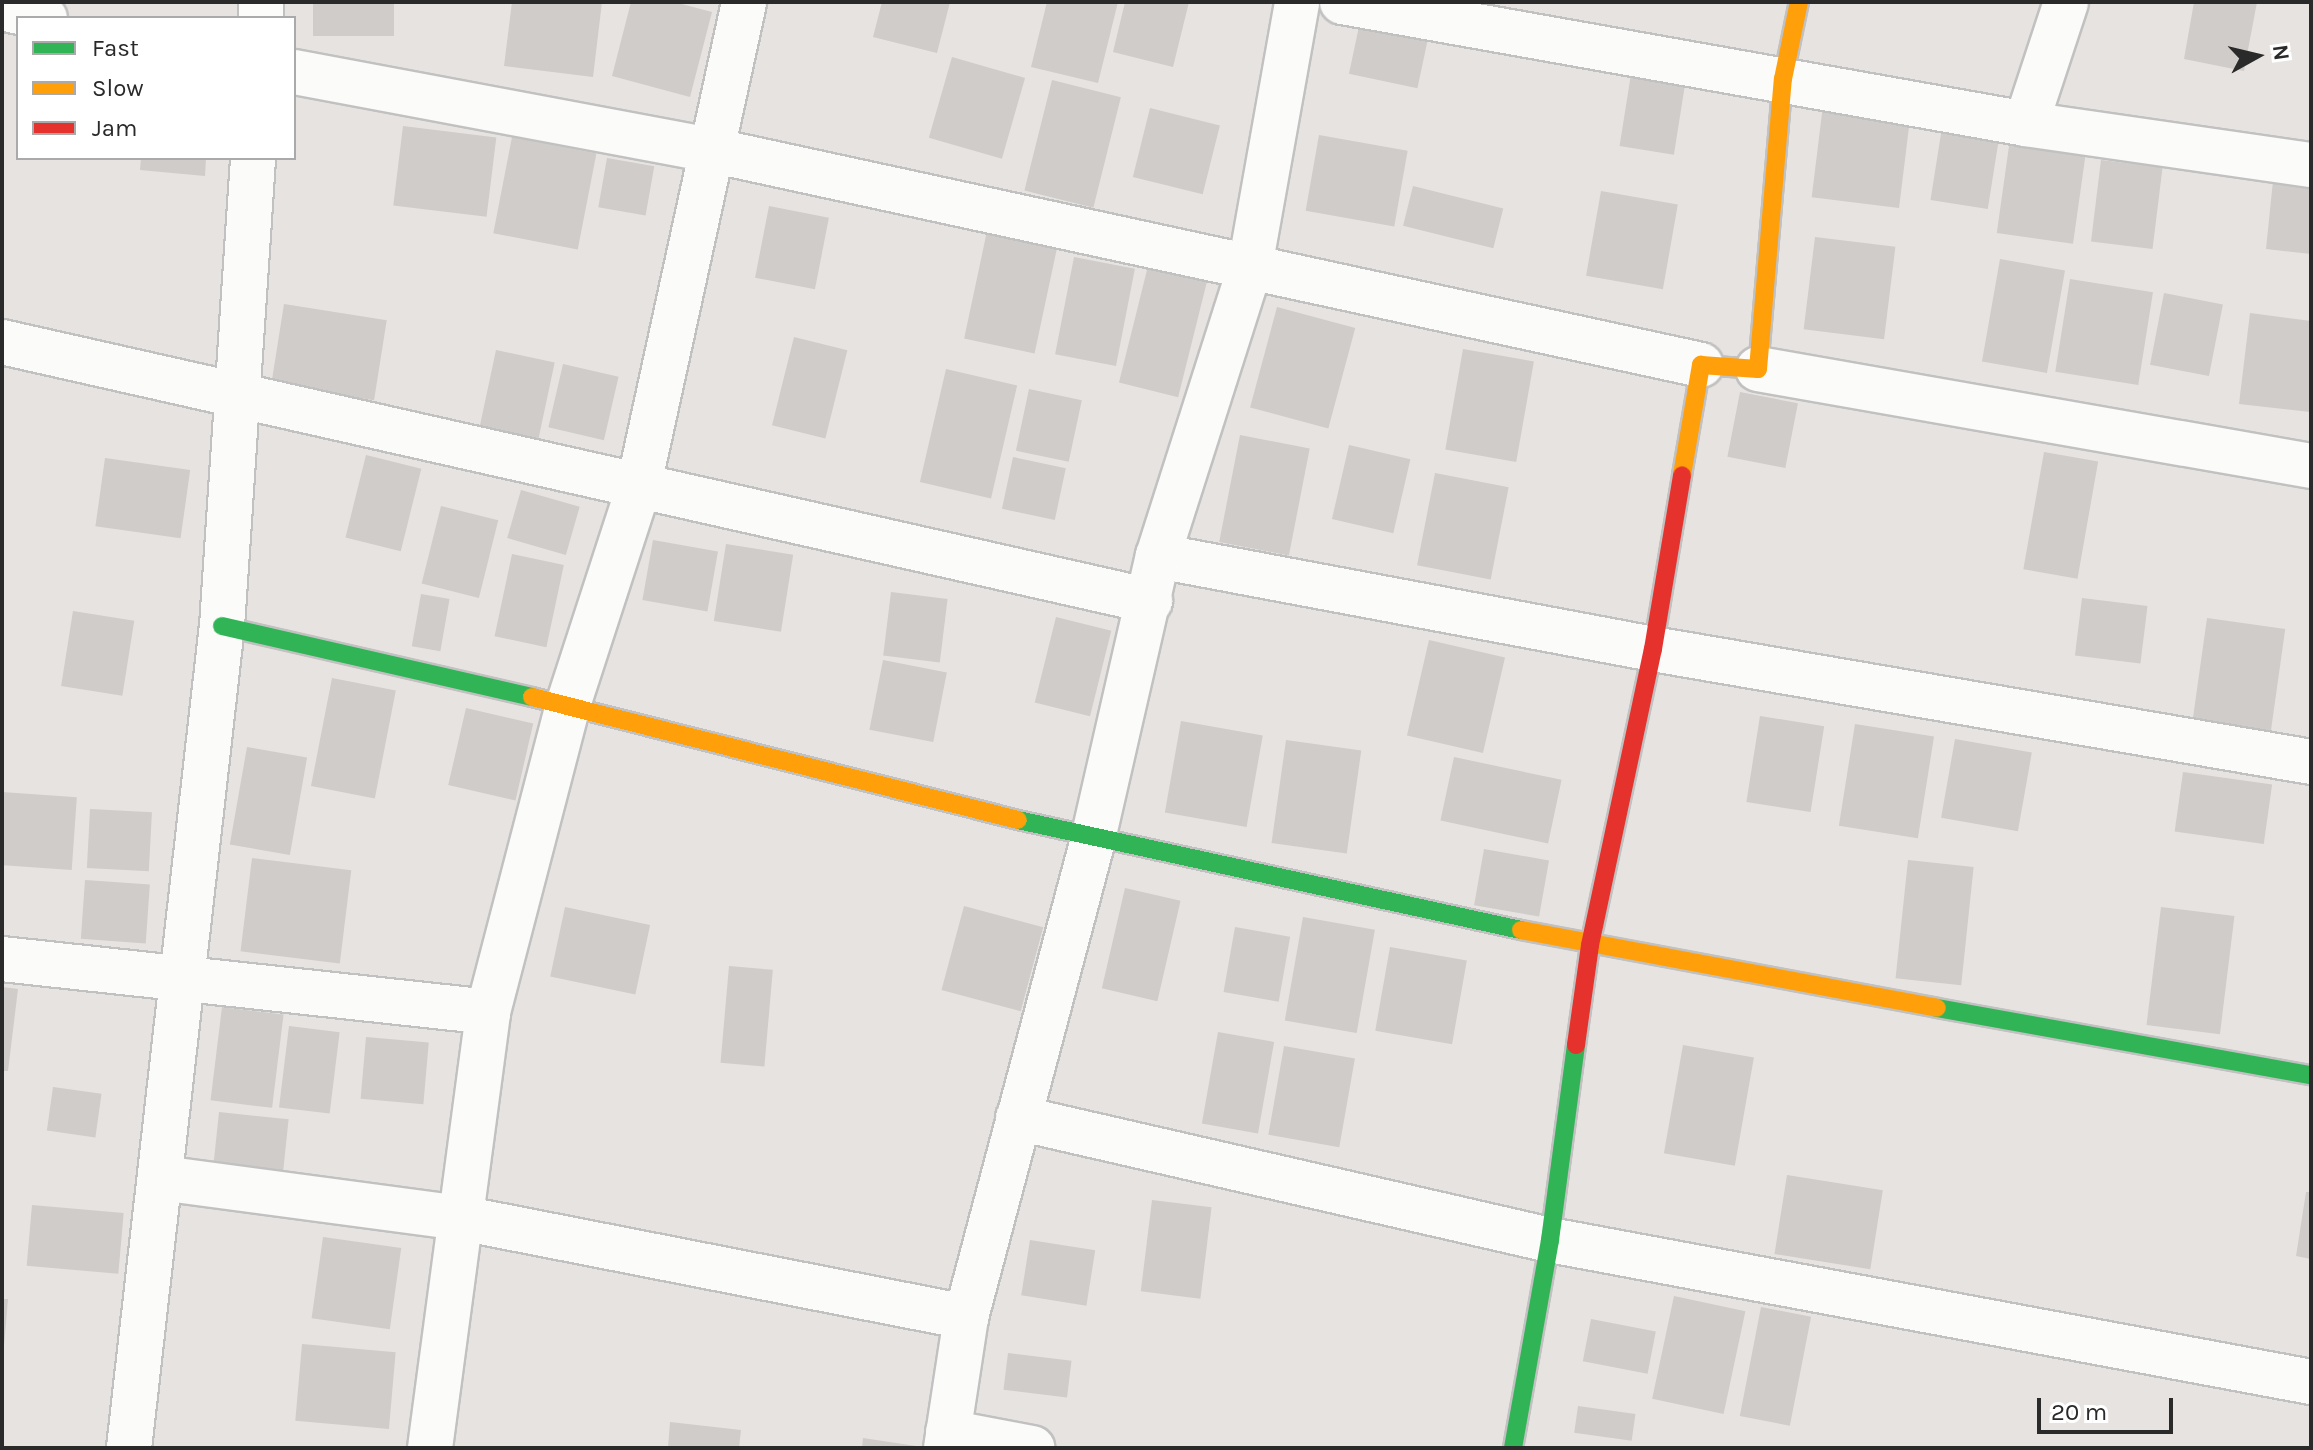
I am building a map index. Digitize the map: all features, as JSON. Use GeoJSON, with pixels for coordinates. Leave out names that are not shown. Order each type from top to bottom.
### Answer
{"type":"FeatureCollection","features":[{"type":"Feature","properties":{"kind":"street"},"geometry":{"type":"LineString","coordinates":[[430,1448],[488,1012],[568,705],[638,489],[744,2]]}},
{"type":"Feature","properties":{"kind":"street"},"geometry":{"type":"LineString","coordinates":[[1032,1448],[947,1440],[966,1317],[1093,839],[1158,556],[1250,267],[1297,2]]}},
{"type":"Feature","properties":{"kind":"street"},"geometry":{"type":"LineString","coordinates":[[1342,2],[2026,124],[2311,165]]}},
{"type":"Feature","properties":{"kind":"street"},"geometry":{"type":"LineString","coordinates":[[1758,369],[1783,79],[1799,2]]}},
{"type":"Feature","properties":{"kind":"street"},"geometry":{"type":"LineString","coordinates":[[2026,124],[2066,2]]}},
{"type":"Feature","properties":{"kind":"street"},"geometry":{"type":"LineString","coordinates":[[2,8],[36,16]]}},
{"type":"Feature","properties":{"kind":"street"},"geometry":{"type":"LineString","coordinates":[[296,72],[711,150],[1701,365],[1758,369],[2311,466]]}},
{"type":"Feature","properties":{"kind":"street"},"geometry":{"type":"LineString","coordinates":[[129,1448],[186,976],[222,626],[253,160]]}},
{"type":"Feature","properties":{"kind":"street"},"geometry":{"type":"LineString","coordinates":[[2,342],[238,393],[638,489],[1150,601]]}},
{"type":"Feature","properties":{"kind":"street"},"geometry":{"type":"LineString","coordinates":[[1513,1448],[1550,1240],[1590,945],[1653,649],[1701,365]]}},
{"type":"Feature","properties":{"kind":"street"},"geometry":{"type":"LineString","coordinates":[[1158,556],[1653,649],[2311,762]]}},
{"type":"Feature","properties":{"kind":"street"},"geometry":{"type":"LineString","coordinates":[[222,626],[568,705],[1093,839],[1590,945],[2311,1075]]}},
{"type":"Feature","properties":{"kind":"street"},"geometry":{"type":"LineString","coordinates":[[2,959],[186,976],[488,1012]]}},
{"type":"Feature","properties":{"kind":"street"},"geometry":{"type":"LineString","coordinates":[[1018,1118],[1550,1240],[2311,1382]]}},
{"type":"Feature","properties":{"kind":"street"},"geometry":{"type":"LineString","coordinates":[[161,1178],[461,1218],[966,1317]]}},
{"type":"Feature","properties":{"kind":"building"},"geometry":{"type":"Polygon","coordinates":[[[313,2],[394,2],[394,36],[313,36],[313,2]]]}},
{"type":"Feature","properties":{"kind":"building"},"geometry":{"type":"Polygon","coordinates":[[[512,2],[602,2],[593,77],[504,66],[512,2]]]}},
{"type":"Feature","properties":{"kind":"building"},"geometry":{"type":"Polygon","coordinates":[[[631,2],[674,2],[712,12],[690,97],[612,76],[631,2]]]}},
{"type":"Feature","properties":{"kind":"building"},"geometry":{"type":"Polygon","coordinates":[[[882,2],[950,2],[937,53],[873,37],[882,2]]]}},
{"type":"Feature","properties":{"kind":"building"},"geometry":{"type":"Polygon","coordinates":[[[1047,2],[1118,2],[1098,83],[1031,67],[1047,2]]]}},
{"type":"Feature","properties":{"kind":"building"},"geometry":{"type":"Polygon","coordinates":[[[1125,2],[1189,2],[1173,67],[1113,52],[1125,2]]]}},
{"type":"Feature","properties":{"kind":"building"},"geometry":{"type":"Polygon","coordinates":[[[2194,2],[2257,2],[2244,71],[2184,59],[2194,2]]]}},
{"type":"Feature","properties":{"kind":"building"},"geometry":{"type":"Polygon","coordinates":[[[1361,17],[1429,32],[1417,88],[1349,74],[1361,17]]]}},
{"type":"Feature","properties":{"kind":"building"},"geometry":{"type":"Polygon","coordinates":[[[952,57],[1025,78],[1002,159],[929,138],[952,57]]]}},
{"type":"Feature","properties":{"kind":"building"},"geometry":{"type":"Polygon","coordinates":[[[1631,74],[1685,83],[1674,155],[1620,146],[1631,74]]]}},
{"type":"Feature","properties":{"kind":"building"},"geometry":{"type":"Polygon","coordinates":[[[1052,80],[1121,97],[1093,208],[1024,191],[1052,80]]]}},
{"type":"Feature","properties":{"kind":"building"},"geometry":{"type":"Polygon","coordinates":[[[1824,97],[1911,108],[1899,208],[1812,197],[1824,97]]]}},
{"type":"Feature","properties":{"kind":"building"},"geometry":{"type":"Polygon","coordinates":[[[1150,108],[1220,125],[1203,194],[1133,177],[1150,108]]]}},
{"type":"Feature","properties":{"kind":"building"},"geometry":{"type":"Polygon","coordinates":[[[1943,121],[2000,130],[1988,209],[1930,200],[1943,121]]]}},
{"type":"Feature","properties":{"kind":"building"},"geometry":{"type":"Polygon","coordinates":[[[403,126],[496,137],[487,217],[393,205],[403,126]]]}},
{"type":"Feature","properties":{"kind":"building"},"geometry":{"type":"Polygon","coordinates":[[[1319,135],[1408,151],[1394,226],[1306,211],[1319,135]]]}},
{"type":"Feature","properties":{"kind":"building"},"geometry":{"type":"Polygon","coordinates":[[[512,137],[596,153],[578,250],[493,233],[512,137]]]}},
{"type":"Feature","properties":{"kind":"building"},"geometry":{"type":"Polygon","coordinates":[[[2010,139],[2086,150],[2073,244],[1997,233],[2010,139]]]}},
{"type":"Feature","properties":{"kind":"building"},"geometry":{"type":"Polygon","coordinates":[[[607,158],[654,166],[646,216],[598,207],[607,158]]]}},
{"type":"Feature","properties":{"kind":"building"},"geometry":{"type":"Polygon","coordinates":[[[141,160],[206,160],[205,176],[140,170],[141,160]]]}},
{"type":"Feature","properties":{"kind":"building"},"geometry":{"type":"Polygon","coordinates":[[[2101,160],[2163,168],[2153,249],[2091,241],[2101,160]]]}},
{"type":"Feature","properties":{"kind":"building"},"geometry":{"type":"Polygon","coordinates":[[[2274,171],[2311,175],[2311,254],[2266,249],[2274,171]]]}},
{"type":"Feature","properties":{"kind":"building"},"geometry":{"type":"Polygon","coordinates":[[[1413,186],[1503,208],[1493,248],[1403,226],[1413,186]]]}},
{"type":"Feature","properties":{"kind":"building"},"geometry":{"type":"Polygon","coordinates":[[[1601,191],[1678,205],[1663,289],[1586,276],[1601,191]]]}},
{"type":"Feature","properties":{"kind":"building"},"geometry":{"type":"Polygon","coordinates":[[[769,206],[829,218],[815,289],[755,278],[769,206]]]}},
{"type":"Feature","properties":{"kind":"building"},"geometry":{"type":"Polygon","coordinates":[[[987,231],[1057,246],[1035,354],[964,339],[987,231]]]}},
{"type":"Feature","properties":{"kind":"building"},"geometry":{"type":"Polygon","coordinates":[[[1815,237],[1895,247],[1884,339],[1804,329],[1815,237]]]}},
{"type":"Feature","properties":{"kind":"building"},"geometry":{"type":"Polygon","coordinates":[[[1074,257],[1135,269],[1116,366],[1055,354],[1074,257]]]}},
{"type":"Feature","properties":{"kind":"building"},"geometry":{"type":"Polygon","coordinates":[[[2000,259],[2065,270],[2047,373],[1982,361],[2000,259]]]}},
{"type":"Feature","properties":{"kind":"building"},"geometry":{"type":"Polygon","coordinates":[[[1148,266],[1207,281],[1178,397],[1119,382],[1148,266]]]}},
{"type":"Feature","properties":{"kind":"building"},"geometry":{"type":"Polygon","coordinates":[[[2070,279],[2153,292],[2138,385],[2055,372],[2070,279]]]}},
{"type":"Feature","properties":{"kind":"building"},"geometry":{"type":"Polygon","coordinates":[[[2164,293],[2223,304],[2209,376],[2150,365],[2164,293]]]}},
{"type":"Feature","properties":{"kind":"building"},"geometry":{"type":"Polygon","coordinates":[[[284,304],[387,320],[374,400],[271,384],[284,304]]]}},
{"type":"Feature","properties":{"kind":"building"},"geometry":{"type":"Polygon","coordinates":[[[1277,307],[1355,328],[1328,428],[1250,407],[1277,307]]]}},
{"type":"Feature","properties":{"kind":"building"},"geometry":{"type":"Polygon","coordinates":[[[2250,313],[2311,321],[2310,412],[2239,404],[2250,313]]]}},
{"type":"Feature","properties":{"kind":"building"},"geometry":{"type":"Polygon","coordinates":[[[794,337],[847,350],[825,439],[772,425],[794,337]]]}},
{"type":"Feature","properties":{"kind":"building"},"geometry":{"type":"Polygon","coordinates":[[[1463,349],[1534,362],[1516,462],[1445,449],[1463,349]]]}},
{"type":"Feature","properties":{"kind":"building"},"geometry":{"type":"Polygon","coordinates":[[[496,350],[555,362],[538,441],[479,428],[496,350]]]}},
{"type":"Feature","properties":{"kind":"building"},"geometry":{"type":"Polygon","coordinates":[[[563,364],[619,377],[604,440],[548,427],[563,364]]]}},
{"type":"Feature","properties":{"kind":"building"},"geometry":{"type":"Polygon","coordinates":[[[946,369],[1017,385],[991,498],[920,482],[946,369]]]}},
{"type":"Feature","properties":{"kind":"building"},"geometry":{"type":"Polygon","coordinates":[[[1029,389],[1082,400],[1069,462],[1016,451],[1029,389]]]}},
{"type":"Feature","properties":{"kind":"building"},"geometry":{"type":"Polygon","coordinates":[[[1740,392],[1798,403],[1785,468],[1727,457],[1740,392]]]}},
{"type":"Feature","properties":{"kind":"building"},"geometry":{"type":"Polygon","coordinates":[[[1240,435],[1310,449],[1289,556],[1219,542],[1240,435]]]}},
{"type":"Feature","properties":{"kind":"building"},"geometry":{"type":"Polygon","coordinates":[[[1349,445],[1410,459],[1393,533],[1332,519],[1349,445]]]}},
{"type":"Feature","properties":{"kind":"building"},"geometry":{"type":"Polygon","coordinates":[[[2044,452],[2098,462],[2078,579],[2023,569],[2044,452]]]}},
{"type":"Feature","properties":{"kind":"building"},"geometry":{"type":"Polygon","coordinates":[[[366,455],[421,469],[401,551],[345,537],[366,455]]]}},
{"type":"Feature","properties":{"kind":"building"},"geometry":{"type":"Polygon","coordinates":[[[1013,457],[1066,468],[1055,520],[1002,509],[1013,457]]]}},
{"type":"Feature","properties":{"kind":"building"},"geometry":{"type":"Polygon","coordinates":[[[105,458],[190,470],[181,538],[95,526],[105,458]]]}},
{"type":"Feature","properties":{"kind":"building"},"geometry":{"type":"Polygon","coordinates":[[[1435,473],[1509,487],[1491,580],[1417,565],[1435,473]]]}},
{"type":"Feature","properties":{"kind":"building"},"geometry":{"type":"Polygon","coordinates":[[[521,490],[580,507],[566,555],[507,538],[521,490]]]}},
{"type":"Feature","properties":{"kind":"building"},"geometry":{"type":"Polygon","coordinates":[[[441,506],[498,520],[479,598],[422,584],[441,506]]]}},
{"type":"Feature","properties":{"kind":"building"},"geometry":{"type":"Polygon","coordinates":[[[653,540],[718,551],[707,612],[642,600],[653,540]]]}},
{"type":"Feature","properties":{"kind":"building"},"geometry":{"type":"Polygon","coordinates":[[[726,544],[793,555],[781,632],[714,621],[726,544]]]}},
{"type":"Feature","properties":{"kind":"building"},"geometry":{"type":"Polygon","coordinates":[[[512,554],[564,565],[546,647],[495,636],[512,554]]]}},
{"type":"Feature","properties":{"kind":"building"},"geometry":{"type":"Polygon","coordinates":[[[891,592],[948,599],[940,662],[883,656],[891,592]]]}},
{"type":"Feature","properties":{"kind":"building"},"geometry":{"type":"Polygon","coordinates":[[[421,594],[450,599],[440,651],[412,646],[421,594]]]}},
{"type":"Feature","properties":{"kind":"building"},"geometry":{"type":"Polygon","coordinates":[[[2082,598],[2148,606],[2140,664],[2075,656],[2082,598]]]}},
{"type":"Feature","properties":{"kind":"building"},"geometry":{"type":"Polygon","coordinates":[[[73,611],[134,621],[122,696],[61,686],[73,611]]]}},
{"type":"Feature","properties":{"kind":"building"},"geometry":{"type":"Polygon","coordinates":[[[1056,617],[1111,631],[1090,716],[1035,702],[1056,617]]]}},
{"type":"Feature","properties":{"kind":"building"},"geometry":{"type":"Polygon","coordinates":[[[2207,618],[2285,629],[2271,731],[2193,720],[2207,618]]]}},
{"type":"Feature","properties":{"kind":"building"},"geometry":{"type":"Polygon","coordinates":[[[1429,640],[1505,658],[1483,753],[1407,735],[1429,640]]]}},
{"type":"Feature","properties":{"kind":"building"},"geometry":{"type":"Polygon","coordinates":[[[883,660],[947,672],[933,742],[869,730],[883,660]]]}},
{"type":"Feature","properties":{"kind":"building"},"geometry":{"type":"Polygon","coordinates":[[[332,678],[396,690],[375,798],[311,786],[332,678]]]}},
{"type":"Feature","properties":{"kind":"building"},"geometry":{"type":"Polygon","coordinates":[[[466,708],[533,724],[515,800],[448,785],[466,708]]]}},
{"type":"Feature","properties":{"kind":"building"},"geometry":{"type":"Polygon","coordinates":[[[1760,716],[1824,726],[1811,812],[1746,802],[1760,716]]]}},
{"type":"Feature","properties":{"kind":"building"},"geometry":{"type":"Polygon","coordinates":[[[1181,721],[1263,735],[1247,827],[1165,813],[1181,721]]]}},
{"type":"Feature","properties":{"kind":"building"},"geometry":{"type":"Polygon","coordinates":[[[1855,724],[1934,737],[1918,838],[1839,826],[1855,724]]]}},
{"type":"Feature","properties":{"kind":"building"},"geometry":{"type":"Polygon","coordinates":[[[1955,739],[2032,753],[2018,831],[1941,818],[1955,739]]]}},
{"type":"Feature","properties":{"kind":"building"},"geometry":{"type":"Polygon","coordinates":[[[1286,740],[1361,751],[1347,854],[1272,843],[1286,740]]]}},
{"type":"Feature","properties":{"kind":"building"},"geometry":{"type":"Polygon","coordinates":[[[247,747],[307,758],[290,855],[230,844],[247,747]]]}},
{"type":"Feature","properties":{"kind":"building"},"geometry":{"type":"Polygon","coordinates":[[[1454,757],[1562,780],[1548,843],[1440,821],[1454,757]]]}},
{"type":"Feature","properties":{"kind":"building"},"geometry":{"type":"Polygon","coordinates":[[[2183,772],[2272,785],[2264,844],[2175,831],[2183,772]]]}},
{"type":"Feature","properties":{"kind":"building"},"geometry":{"type":"Polygon","coordinates":[[[2,792],[77,797],[72,870],[2,865],[2,792]]]}},
{"type":"Feature","properties":{"kind":"building"},"geometry":{"type":"Polygon","coordinates":[[[90,809],[152,812],[149,871],[87,868],[90,809]]]}},
{"type":"Feature","properties":{"kind":"building"},"geometry":{"type":"Polygon","coordinates":[[[1484,849],[1549,860],[1539,917],[1474,905],[1484,849]]]}},
{"type":"Feature","properties":{"kind":"building"},"geometry":{"type":"Polygon","coordinates":[[[252,858],[351,870],[340,963],[241,951],[252,858]]]}},
{"type":"Feature","properties":{"kind":"building"},"geometry":{"type":"Polygon","coordinates":[[[1908,860],[1974,867],[1961,985],[1896,978],[1908,860]]]}},
{"type":"Feature","properties":{"kind":"building"},"geometry":{"type":"Polygon","coordinates":[[[85,880],[150,885],[146,943],[81,939],[85,880]]]}},
{"type":"Feature","properties":{"kind":"building"},"geometry":{"type":"Polygon","coordinates":[[[1125,888],[1181,901],[1157,1001],[1102,988],[1125,888]]]}},
{"type":"Feature","properties":{"kind":"building"},"geometry":{"type":"Polygon","coordinates":[[[964,906],[1043,927],[1021,1011],[941,990],[964,906]]]}},
{"type":"Feature","properties":{"kind":"building"},"geometry":{"type":"Polygon","coordinates":[[[565,907],[650,925],[635,995],[550,976],[565,907]]]}},
{"type":"Feature","properties":{"kind":"building"},"geometry":{"type":"Polygon","coordinates":[[[2161,907],[2234,916],[2220,1034],[2146,1025],[2161,907]]]}},
{"type":"Feature","properties":{"kind":"building"},"geometry":{"type":"Polygon","coordinates":[[[1303,917],[1375,930],[1357,1033],[1285,1020],[1303,917]]]}},
{"type":"Feature","properties":{"kind":"building"},"geometry":{"type":"Polygon","coordinates":[[[1235,927],[1290,937],[1279,1002],[1224,992],[1235,927]]]}},
{"type":"Feature","properties":{"kind":"building"},"geometry":{"type":"Polygon","coordinates":[[[1390,947],[1467,961],[1452,1044],[1375,1031],[1390,947]]]}},
{"type":"Feature","properties":{"kind":"building"},"geometry":{"type":"Polygon","coordinates":[[[729,966],[773,970],[764,1066],[721,1063],[729,966]]]}},
{"type":"Feature","properties":{"kind":"building"},"geometry":{"type":"Polygon","coordinates":[[[2,987],[18,989],[8,1071],[2,1071],[2,987]]]}},
{"type":"Feature","properties":{"kind":"building"},"geometry":{"type":"Polygon","coordinates":[[[222,1007],[284,1015],[272,1108],[211,1100],[222,1007]]]}},
{"type":"Feature","properties":{"kind":"building"},"geometry":{"type":"Polygon","coordinates":[[[289,1026],[340,1032],[330,1114],[279,1107],[289,1026]]]}},
{"type":"Feature","properties":{"kind":"building"},"geometry":{"type":"Polygon","coordinates":[[[1218,1032],[1274,1042],[1258,1133],[1202,1124],[1218,1032]]]}},
{"type":"Feature","properties":{"kind":"building"},"geometry":{"type":"Polygon","coordinates":[[[366,1037],[429,1042],[423,1104],[361,1099],[366,1037]]]}},
{"type":"Feature","properties":{"kind":"building"},"geometry":{"type":"Polygon","coordinates":[[[1683,1045],[1754,1058],[1735,1166],[1664,1153],[1683,1045]]]}},
{"type":"Feature","properties":{"kind":"building"},"geometry":{"type":"Polygon","coordinates":[[[1284,1046],[1355,1059],[1339,1147],[1268,1135],[1284,1046]]]}},
{"type":"Feature","properties":{"kind":"building"},"geometry":{"type":"Polygon","coordinates":[[[53,1087],[102,1094],[95,1137],[47,1131],[53,1087]]]}},
{"type":"Feature","properties":{"kind":"building"},"geometry":{"type":"Polygon","coordinates":[[[219,1112],[289,1119],[282,1184],[212,1177],[219,1112]]]}},
{"type":"Feature","properties":{"kind":"building"},"geometry":{"type":"Polygon","coordinates":[[[1787,1175],[1883,1190],[1870,1269],[1774,1254],[1787,1175]]]}},
{"type":"Feature","properties":{"kind":"building"},"geometry":{"type":"Polygon","coordinates":[[[2306,1192],[2311,1192],[2311,1259],[2296,1256],[2306,1192]]]}},
{"type":"Feature","properties":{"kind":"building"},"geometry":{"type":"Polygon","coordinates":[[[1152,1200],[1212,1207],[1200,1299],[1141,1291],[1152,1200]]]}},
{"type":"Feature","properties":{"kind":"building"},"geometry":{"type":"Polygon","coordinates":[[[32,1205],[124,1213],[118,1274],[27,1266],[32,1205]]]}},
{"type":"Feature","properties":{"kind":"building"},"geometry":{"type":"Polygon","coordinates":[[[323,1237],[401,1248],[390,1329],[312,1318],[323,1237]]]}},
{"type":"Feature","properties":{"kind":"building"},"geometry":{"type":"Polygon","coordinates":[[[1030,1240],[1095,1250],[1086,1306],[1021,1295],[1030,1240]]]}},
{"type":"Feature","properties":{"kind":"building"},"geometry":{"type":"Polygon","coordinates":[[[1674,1296],[1745,1311],[1724,1414],[1652,1399],[1674,1296]]]}},
{"type":"Feature","properties":{"kind":"building"},"geometry":{"type":"Polygon","coordinates":[[[2,1299],[8,1299],[4,1346],[2,1346],[2,1299]]]}},
{"type":"Feature","properties":{"kind":"building"},"geometry":{"type":"Polygon","coordinates":[[[1761,1307],[1811,1317],[1790,1426],[1740,1416],[1761,1307]]]}},
{"type":"Feature","properties":{"kind":"building"},"geometry":{"type":"Polygon","coordinates":[[[1591,1319],[1656,1332],[1648,1374],[1583,1361],[1591,1319]]]}},
{"type":"Feature","properties":{"kind":"building"},"geometry":{"type":"Polygon","coordinates":[[[302,1344],[396,1352],[389,1429],[295,1421],[302,1344]]]}},
{"type":"Feature","properties":{"kind":"building"},"geometry":{"type":"Polygon","coordinates":[[[1008,1353],[1072,1361],[1067,1398],[1003,1390],[1008,1353]]]}},
{"type":"Feature","properties":{"kind":"building"},"geometry":{"type":"Polygon","coordinates":[[[1578,1406],[1635,1414],[1632,1441],[1574,1433],[1578,1406]]]}},
{"type":"Feature","properties":{"kind":"building"},"geometry":{"type":"Polygon","coordinates":[[[670,1422],[741,1430],[739,1448],[668,1448],[670,1422]]]}},
{"type":"Feature","properties":{"kind":"building"},"geometry":{"type":"Polygon","coordinates":[[[863,1438],[916,1446],[916,1448],[862,1448],[863,1438]]]}},
{"type":"Feature","properties":{"kind":"traffic: fast"},"geometry":{"type":"LineString","coordinates":[[222,626],[532,697]]}},
{"type":"Feature","properties":{"kind":"traffic: fast"},"geometry":{"type":"LineString","coordinates":[[1018,820],[1521,930]]}},
{"type":"Feature","properties":{"kind":"traffic: fast"},"geometry":{"type":"LineString","coordinates":[[1937,1008],[2311,1075]]}},
{"type":"Feature","properties":{"kind":"traffic: fast"},"geometry":{"type":"LineString","coordinates":[[1513,1448],[1550,1240],[1576,1045]]}},
{"type":"Feature","properties":{"kind":"traffic: slow"},"geometry":{"type":"LineString","coordinates":[[1682,475],[1701,365],[1758,369],[1783,79],[1799,2]]}},
{"type":"Feature","properties":{"kind":"traffic: slow"},"geometry":{"type":"LineString","coordinates":[[532,697],[1018,820]]}},
{"type":"Feature","properties":{"kind":"traffic: slow"},"geometry":{"type":"LineString","coordinates":[[1521,930],[1937,1008]]}},
{"type":"Feature","properties":{"kind":"traffic: jam"},"geometry":{"type":"LineString","coordinates":[[1576,1045],[1590,945],[1653,649],[1682,475]]}}]}
